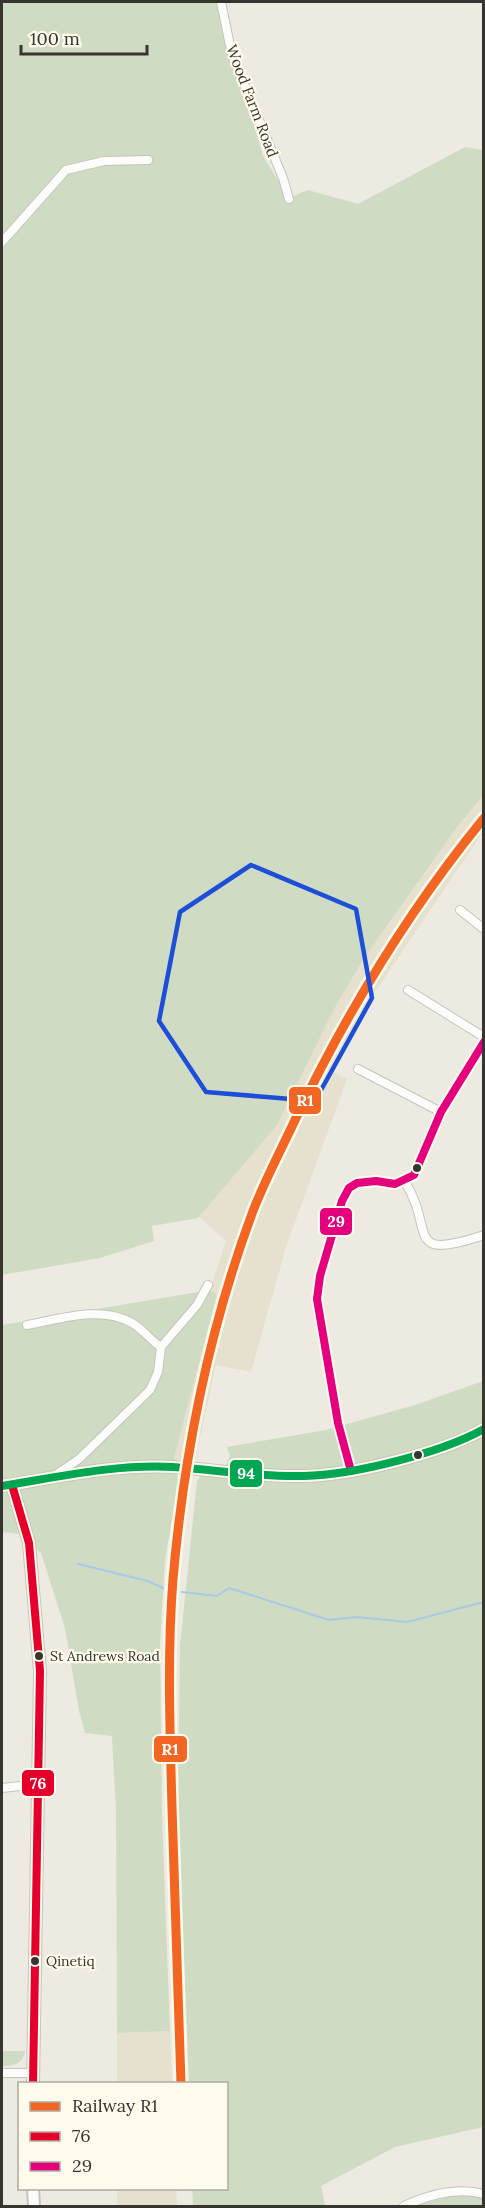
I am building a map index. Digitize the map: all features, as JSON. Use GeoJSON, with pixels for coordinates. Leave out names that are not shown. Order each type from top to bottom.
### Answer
{"type":"FeatureCollection","features":[{"type":"Feature","properties":{"kind":"street","name":"Wood Farm Road"},"geometry":{"type":"LineString","coordinates":[[221,2],[231,55],[289,199]]}},
{"type":"Feature","properties":{"kind":"street"},"geometry":{"type":"LineString","coordinates":[[2,242],[66,170],[104,161],[148,160]]}},
{"type":"Feature","properties":{"kind":"street"},"geometry":{"type":"LineString","coordinates":[[460,910],[483,929]]}},
{"type":"Feature","properties":{"kind":"street"},"geometry":{"type":"LineString","coordinates":[[408,990],[483,1037]]}},
{"type":"Feature","properties":{"kind":"street"},"geometry":{"type":"LineString","coordinates":[[351,1471],[338,1423],[317,1299],[326,1252],[342,1201],[349,1188],[357,1183],[405,1182],[414,1175],[441,1112],[483,1042]]}},
{"type":"Feature","properties":{"kind":"street"},"geometry":{"type":"LineString","coordinates":[[358,1069],[441,1112]]}},
{"type":"Feature","properties":{"kind":"street"},"geometry":{"type":"LineString","coordinates":[[405,1182],[416,1198],[421,1230],[427,1241],[438,1247],[451,1246],[483,1235]]}},
{"type":"Feature","properties":{"kind":"street"},"geometry":{"type":"LineString","coordinates":[[52,1477],[79,1459],[150,1390],[158,1372],[161,1347],[197,1305],[208,1285]]}},
{"type":"Feature","properties":{"kind":"street"},"geometry":{"type":"LineString","coordinates":[[27,1325],[98,1314],[113,1315],[132,1323],[161,1347]]}},
{"type":"Feature","properties":{"kind":"street"},"geometry":{"type":"LineString","coordinates":[[2,2073],[33,2078],[40,1671],[27,1531],[7,1485],[107,1469],[172,1467],[305,1476],[351,1471],[408,1457],[483,1429]]}},
{"type":"Feature","properties":{"kind":"street"},"geometry":{"type":"LineString","coordinates":[[2,1788],[38,1784]]}},
{"type":"Feature","properties":{"kind":"street"},"geometry":{"type":"LineString","coordinates":[[33,2190],[34,2206]]}},
{"type":"Feature","properties":{"kind":"street"},"geometry":{"type":"LineString","coordinates":[[404,2206],[450,2192],[471,2191],[483,2194]]}},
{"type":"Feature","properties":{"kind":"highlighted area"},"geometry":{"type":"Polygon","coordinates":[[[251,865],[356,909],[372,998],[315,1101],[206,1092],[159,1021],[180,912],[251,865]]]}},
{"type":"Feature","properties":{"kind":"shaded area"},"geometry":{"type":"Polygon","coordinates":[[[483,795],[483,832],[359,1016],[331,1071],[347,1079],[286,1247],[251,1372],[216,1365],[194,1465],[173,1462],[217,1294],[210,1290],[226,1241],[198,1216],[277,1125],[334,1009],[363,960],[454,831],[483,795]]]}},
{"type":"Feature","properties":{"kind":"shaded area"},"geometry":{"type":"Polygon","coordinates":[[[170,2031],[172,2082],[117,2082],[117,2033],[170,2031]]]}},
{"type":"Feature","properties":{"kind":"shaded area"},"geometry":{"type":"Polygon","coordinates":[[[117,2190],[176,2190],[177,2206],[117,2206],[117,2190]]]}},
{"type":"Feature","properties":{"kind":"green space"},"geometry":{"type":"Polygon","coordinates":[[[2,2],[219,2],[263,156],[289,198],[308,190],[358,204],[465,147],[483,150],[483,795],[454,831],[363,960],[334,1009],[277,1125],[198,1218],[152,1226],[154,1241],[100,1258],[2,1275],[2,2]]]}},
{"type":"Feature","properties":{"kind":"green space"},"geometry":{"type":"Polygon","coordinates":[[[210,1290],[217,1294],[173,1462],[179,1480],[165,1560],[160,1644],[162,1816],[170,2031],[117,2033],[116,1810],[112,1736],[85,1733],[65,1628],[41,1553],[20,1534],[2,1532],[2,1325],[210,1290]]]}},
{"type":"Feature","properties":{"kind":"green space"},"geometry":{"type":"Polygon","coordinates":[[[483,1381],[483,2127],[395,2147],[321,2186],[325,2206],[193,2206],[192,2190],[228,2190],[228,2082],[189,2082],[178,1800],[180,1646],[197,1481],[207,1467],[226,1466],[230,1456],[227,1447],[326,1430],[415,1405],[483,1381]]]}},
{"type":"Feature","properties":{"kind":"green space"},"geometry":{"type":"Polygon","coordinates":[[[2,2051],[25,2051],[22,2059],[17,2063],[2,2066],[2,2051]]]}},
{"type":"Feature","properties":{"kind":"green space"},"geometry":{"type":"Polygon","coordinates":[[[449,2196],[483,2197],[483,2206],[415,2206],[449,2196]]]}},
{"type":"Feature","properties":{"kind":"waterway"},"geometry":{"type":"LineString","coordinates":[[78,1564],[148,1581],[163,1588]]}},
{"type":"Feature","properties":{"kind":"waterway"},"geometry":{"type":"LineString","coordinates":[[182,1592],[217,1596],[229,1588],[329,1620],[357,1617],[407,1622],[484,1602]]}},
{"type":"Feature","properties":{"kind":"rail line","name":"R1"},"geometry":{"type":"LineString","coordinates":[[181,2082],[170,1722],[171,1608],[184,1485],[211,1346],[223,1301],[253,1211],[315,1080],[380,963],[430,889],[484,818]]}},
{"type":"Feature","properties":{"kind":"transit line","name":"29"},"geometry":{"type":"LineString","coordinates":[[351,1471],[338,1423],[317,1299],[320,1276],[342,1201],[349,1188],[357,1183],[376,1181],[395,1184],[414,1175],[441,1112],[484,1042]]}},
{"type":"Feature","properties":{"kind":"transit line","name":"94"},"geometry":{"type":"LineString","coordinates":[[2,1486],[130,1467],[173,1467],[271,1475],[324,1475],[371,1467],[421,1454],[484,1429]]}},
{"type":"Feature","properties":{"kind":"transit line","name":"76"},"geometry":{"type":"LineString","coordinates":[[12,1485],[29,1543],[40,1671],[33,2082]]}},
{"type":"Feature","properties":{"kind":"place","name":"St Andrews Road"},"geometry":{"type":"Point","coordinates":[39,1656]}},
{"type":"Feature","properties":{"kind":"place","name":"Qinetiq"},"geometry":{"type":"Point","coordinates":[35,1961]}}]}
